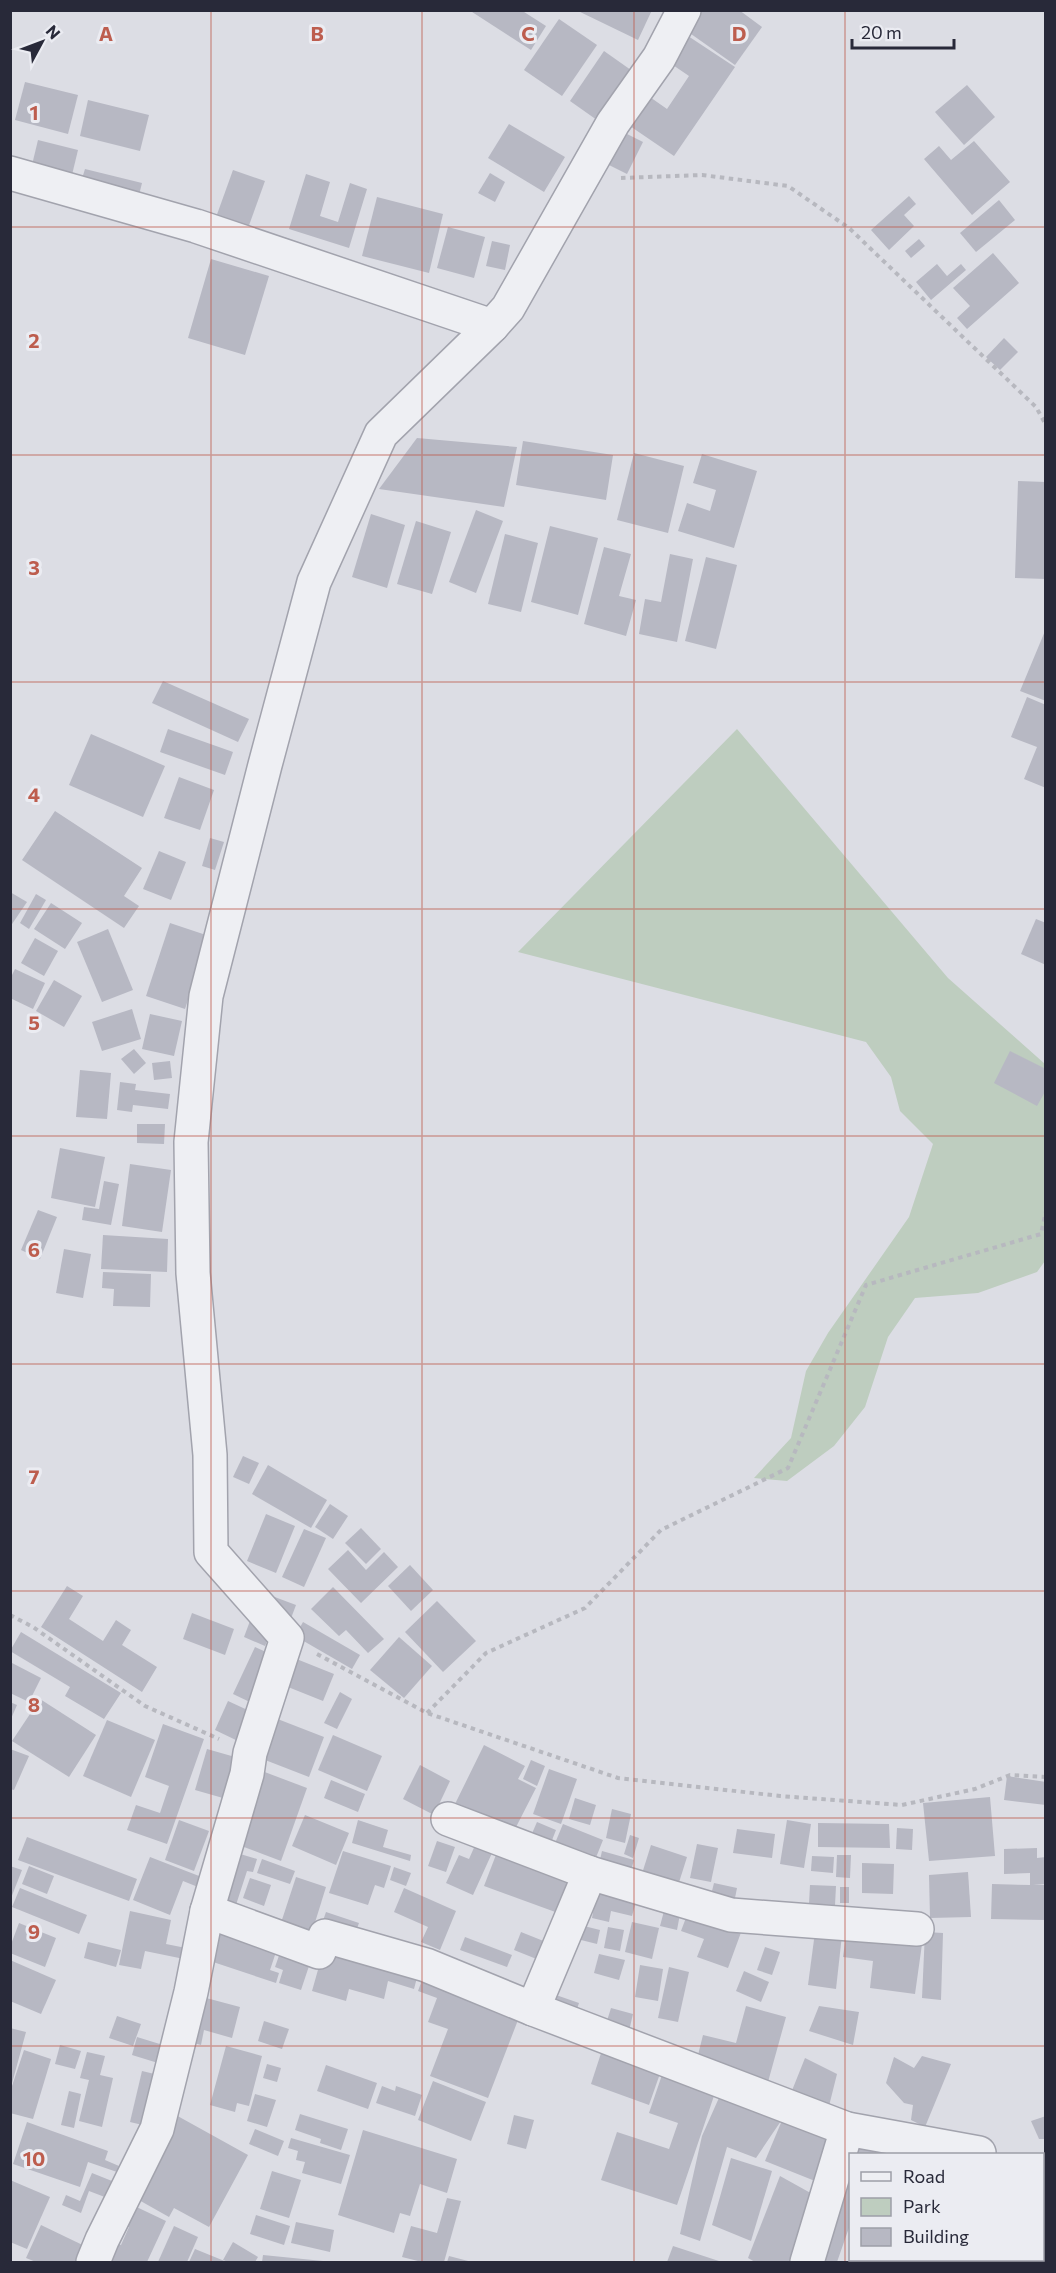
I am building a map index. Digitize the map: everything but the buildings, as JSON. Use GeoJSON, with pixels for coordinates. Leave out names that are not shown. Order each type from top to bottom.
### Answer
{"type":"FeatureCollection","features":[{"type":"Feature","properties":{"kind":"street"},"geometry":{"type":"LineString","coordinates":[[93,2262],[157,2129],[191,1992],[207,1911],[247,1774],[250,1752],[287,1638],[211,1552],[210,1455],[193,1273],[191,1142],[206,996],[265,765],[314,582],[381,434],[508,308],[614,123],[659,58],[684,10]]}},
{"type":"Feature","properties":{"kind":"street"},"geometry":{"type":"LineString","coordinates":[[10,173],[196,226],[492,326]]}},
{"type":"Feature","properties":{"kind":"street"},"geometry":{"type":"LineString","coordinates":[[448,1819],[591,1874],[731,1915],[917,1929]]}},
{"type":"Feature","properties":{"kind":"street"},"geometry":{"type":"LineString","coordinates":[[533,2009],[591,1874]]}},
{"type":"Feature","properties":{"kind":"street"},"geometry":{"type":"LineString","coordinates":[[207,1911],[319,1952],[324,1936],[426,1965],[533,2009],[847,2129],[933,2150],[979,2153]]}},
{"type":"Feature","properties":{"kind":"street"},"geometry":{"type":"LineString","coordinates":[[807,2262],[847,2129]]}},
{"type":"Feature","properties":{"kind":"path"},"geometry":{"type":"LineString","coordinates":[[581,180],[702,175],[788,186],[849,228],[1036,406],[1046,425]]}},
{"type":"Feature","properties":{"kind":"path"},"geometry":{"type":"LineString","coordinates":[[427,1713],[486,1653],[585,1608],[661,1530],[789,1468],[866,1286],[1041,1234],[1046,1211]]}},
{"type":"Feature","properties":{"kind":"path"},"geometry":{"type":"LineString","coordinates":[[10,1615],[33,1627],[145,1706],[250,1752]]}},
{"type":"Feature","properties":{"kind":"path"},"geometry":{"type":"LineString","coordinates":[[287,1638],[427,1713],[618,1778],[780,1796],[903,1805],[975,1789],[1010,1775],[1046,1777]]}},
{"type":"Feature","properties":{"kind":"green space"},"geometry":{"type":"Polygon","coordinates":[[[737,729],[948,978],[1045,1064],[1045,1261],[1037,1272],[978,1293],[915,1298],[888,1337],[865,1407],[834,1446],[787,1481],[754,1478],[791,1438],[806,1371],[828,1333],[909,1217],[933,1144],[900,1111],[891,1077],[866,1042],[518,952],[737,729]]]}}]}
